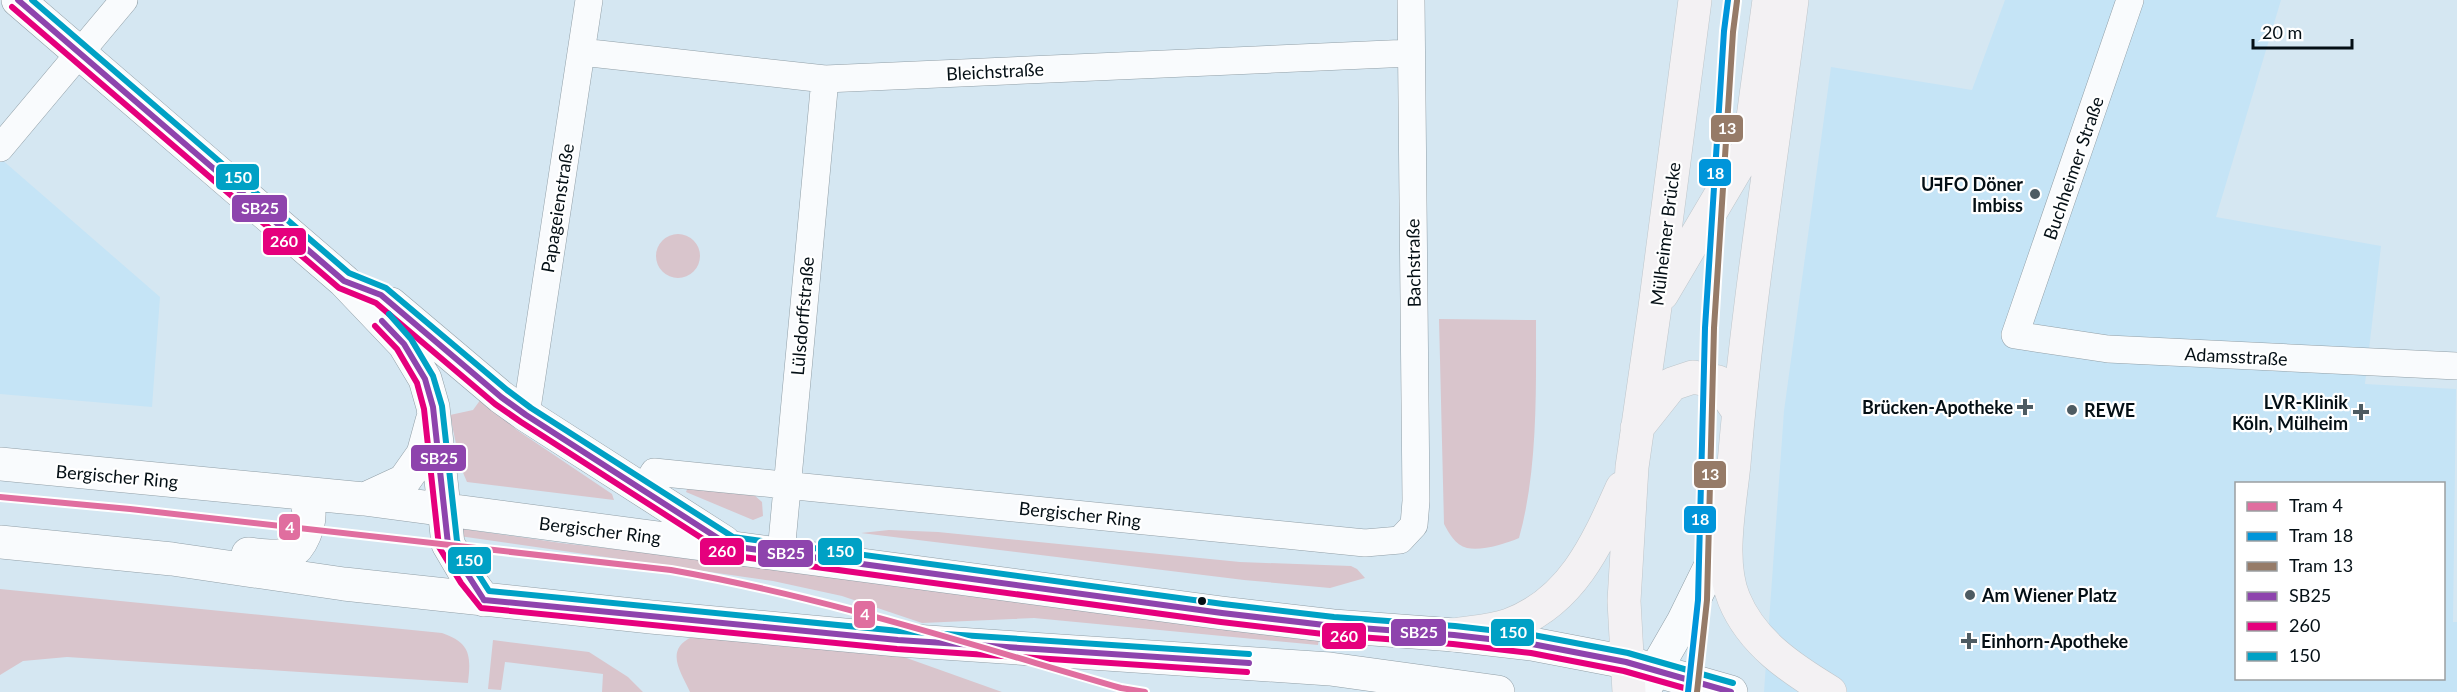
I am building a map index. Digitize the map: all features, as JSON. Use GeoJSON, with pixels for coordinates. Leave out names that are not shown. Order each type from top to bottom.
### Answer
{"type":"FeatureCollection","features":[{"type":"Feature","properties":{"kind":"main road"},"geometry":{"type":"LineString","coordinates":[[18,0],[344,281],[404,344],[425,379],[434,417],[448,544],[484,600]]}},
{"type":"Feature","properties":{"kind":"main road","name":"Mülheimer Brücke"},"geometry":{"type":"LineString","coordinates":[[1632,467],[1695,0]]}},
{"type":"Feature","properties":{"kind":"main road"},"geometry":{"type":"LineString","coordinates":[[1655,307],[1749,147],[1769,0]]}},
{"type":"Feature","properties":{"kind":"main road"},"geometry":{"type":"LineString","coordinates":[[1638,679],[1712,563],[1738,411],[1792,0]]}},
{"type":"Feature","properties":{"kind":"main road"},"geometry":{"type":"LineString","coordinates":[[344,281],[381,295],[526,416],[730,546]]}},
{"type":"Feature","properties":{"kind":"main road"},"geometry":{"type":"LineString","coordinates":[[1637,429],[1672,384],[1693,377],[1718,382],[1738,411],[1726,557],[1734,598],[1749,627],[1769,650],[1830,692]]}},
{"type":"Feature","properties":{"kind":"main road"},"geometry":{"type":"LineString","coordinates":[[364,499],[404,481],[423,454],[434,417]]}},
{"type":"Feature","properties":{"kind":"main road","name":"Bergischer Ring"},"geometry":{"type":"LineString","coordinates":[[0,464],[364,499],[1222,613],[1333,626],[1454,635],[1532,644],[1638,679],[1731,692]]}},
{"type":"Feature","properties":{"kind":"main road"},"geometry":{"type":"LineString","coordinates":[[1632,467],[1624,601],[1638,679]]}},
{"type":"Feature","properties":{"kind":"main road"},"geometry":{"type":"LineString","coordinates":[[1454,635],[1508,625],[1539,610],[1572,583],[1603,531],[1632,467]]}},
{"type":"Feature","properties":{"kind":"main road"},"geometry":{"type":"LineString","coordinates":[[172,559],[209,550],[275,556],[291,553],[301,542],[307,528],[309,513],[304,494]]}},
{"type":"Feature","properties":{"kind":"main road"},"geometry":{"type":"LineString","coordinates":[[0,542],[172,559],[344,584],[484,600],[908,641],[1330,669],[1498,692]]}},
{"type":"Feature","properties":{"kind":"street"},"geometry":{"type":"LineString","coordinates":[[0,148],[78,52],[124,0]]}},
{"type":"Feature","properties":{"kind":"street","name":"Papageienstraße"},"geometry":{"type":"LineString","coordinates":[[526,416],[589,0]]}},
{"type":"Feature","properties":{"kind":"street","name":"Bachstraße"},"geometry":{"type":"LineString","coordinates":[[1412,0],[1416,501],[1414,525]]}},
{"type":"Feature","properties":{"kind":"street","name":"Buchheimer Straße"},"geometry":{"type":"LineString","coordinates":[[2015,335],[2130,0]]}},
{"type":"Feature","properties":{"kind":"street","name":"Bleichstraße"},"geometry":{"type":"LineString","coordinates":[[581,52],[825,79],[1411,53]]}},
{"type":"Feature","properties":{"kind":"street","name":"Lülsdorffstraße"},"geometry":{"type":"LineString","coordinates":[[781,553],[825,79]]}},
{"type":"Feature","properties":{"kind":"street","name":"Adamsstraße"},"geometry":{"type":"LineString","coordinates":[[2015,335],[2108,349],[2457,366]]}},
{"type":"Feature","properties":{"kind":"street","name":"Bergischer Ring"},"geometry":{"type":"LineString","coordinates":[[643,490],[654,472],[1365,543],[1400,540],[1414,525]]}},
{"type":"Feature","properties":{"kind":"shaded area"},"geometry":{"type":"Polygon","coordinates":[[[2005,0],[2281,0],[2216,217],[2381,246],[2365,384],[2456,389],[2453,622],[2457,622],[2457,692],[1764,692],[1784,411],[1831,67],[1972,90],[2005,0]]]}},
{"type":"Feature","properties":{"kind":"shaded area"},"geometry":{"type":"Polygon","coordinates":[[[0,158],[160,297],[152,407],[0,394],[0,158]]]}},
{"type":"Feature","properties":{"kind":"shaded area"},"geometry":{"type":"Polygon","coordinates":[[[678,234],[694,240],[700,256],[694,272],[678,278],[662,272],[656,256],[662,240],[678,234]]]}},
{"type":"Feature","properties":{"kind":"shaded area"},"geometry":{"type":"Polygon","coordinates":[[[1439,319],[1536,320],[1535,429],[1530,485],[1519,538],[1507,543],[1479,549],[1467,548],[1453,538],[1444,524],[1439,319]]]}},
{"type":"Feature","properties":{"kind":"shaded area"},"geometry":{"type":"Polygon","coordinates":[[[481,399],[517,430],[612,494],[614,500],[467,482],[461,468],[450,415],[473,410],[481,399]]]}},
{"type":"Feature","properties":{"kind":"shaded area"},"geometry":{"type":"Polygon","coordinates":[[[688,487],[753,494],[762,502],[763,516],[753,520],[686,492],[688,487]]]}},
{"type":"Feature","properties":{"kind":"shaded area"},"geometry":{"type":"Polygon","coordinates":[[[464,529],[561,543],[809,571],[1319,639],[1318,645],[1034,618],[922,623],[842,596],[773,581],[459,536],[464,529]]]}},
{"type":"Feature","properties":{"kind":"shaded area"},"geometry":{"type":"Polygon","coordinates":[[[889,530],[938,532],[1240,562],[1351,566],[1365,578],[1330,588],[1244,580],[861,533],[889,530]]]}},
{"type":"Feature","properties":{"kind":"shaded area"},"geometry":{"type":"Polygon","coordinates":[[[0,589],[442,633],[464,646],[469,658],[468,683],[67,657],[23,661],[0,675],[0,589]]]}},
{"type":"Feature","properties":{"kind":"shaded area"},"geometry":{"type":"Polygon","coordinates":[[[692,637],[901,656],[1002,692],[690,692],[679,669],[677,655],[684,642],[692,637]]]}},
{"type":"Feature","properties":{"kind":"shaded area"},"geometry":{"type":"Polygon","coordinates":[[[493,640],[589,652],[628,677],[643,692],[602,692],[603,674],[505,662],[501,690],[488,689],[493,640]]]}},
{"type":"Feature","properties":{"kind":"tram line","name":"18"},"geometry":{"type":"LineString","coordinates":[[1688,692],[1698,600],[1705,328],[1724,31],[1728,0]]}},
{"type":"Feature","properties":{"kind":"tram line","name":"13"},"geometry":{"type":"LineString","coordinates":[[1697,692],[1707,600],[1714,328],[1733,32],[1737,1]]}},
{"type":"Feature","properties":{"kind":"tram line","name":"4"},"geometry":{"type":"LineString","coordinates":[[0,497],[130,509],[671,570],[841,608],[1121,688],[1145,692]]}},
{"type":"Feature","properties":{"kind":"transit line","name":"SB25"},"geometry":{"type":"LineString","coordinates":[[18,0],[344,281],[381,295],[501,397],[526,415],[730,546],[1222,613],[1333,626],[1454,635],[1532,644],[1626,662],[1731,692]]}},
{"type":"Feature","properties":{"kind":"transit line","name":"150"},"geometry":{"type":"LineString","coordinates":[[32,0],[349,273],[386,288],[531,408],[733,537],[1223,604],[1334,617],[1455,626],[1533,635],[1628,653],[1733,683]]}},
{"type":"Feature","properties":{"kind":"transit line","name":"260"},"geometry":{"type":"LineString","coordinates":[[12,7],[339,288],[376,303],[495,404],[728,555],[1221,622],[1332,635],[1453,644],[1531,653],[1624,671],[1698,692]]}},
{"type":"Feature","properties":{"kind":"transit line","name":"150"},"geometry":{"type":"LineString","coordinates":[[389,314],[411,339],[433,376],[442,406],[457,541],[489,591],[899,631],[1249,654]]}},
{"type":"Feature","properties":{"kind":"transit line","name":"SB25"},"geometry":{"type":"LineString","coordinates":[[382,321],[404,344],[425,379],[433,407],[448,544],[484,600]]}},
{"type":"Feature","properties":{"kind":"transit line","name":"260"},"geometry":{"type":"LineString","coordinates":[[375,326],[397,349],[417,383],[424,409],[439,547],[461,583],[481,608],[897,649],[1247,672]]}},
{"type":"Feature","properties":{"kind":"transit line","name":"SB25"},"geometry":{"type":"LineString","coordinates":[[484,600],[898,640],[1249,663]]}},
{"type":"Feature","properties":{"kind":"place","name":"UꟻFO Döner Imbiss"},"geometry":{"type":"Point","coordinates":[2035,194]}},
{"type":"Feature","properties":{"kind":"place","name":"Brücken-Apotheke"},"geometry":{"type":"Point","coordinates":[2025,407]}},
{"type":"Feature","properties":{"kind":"place","name":"REWE"},"geometry":{"type":"Point","coordinates":[2072,410]}},
{"type":"Feature","properties":{"kind":"place","name":"LVR-Klinik Köln, Mülheim"},"geometry":{"type":"Point","coordinates":[2361,412]}},
{"type":"Feature","properties":{"kind":"place","name":"Am Wiener Platz"},"geometry":{"type":"Point","coordinates":[1970,595]}},
{"type":"Feature","properties":{"kind":"place","name":"Einhorn-Apotheke"},"geometry":{"type":"Point","coordinates":[1969,641]}}]}
